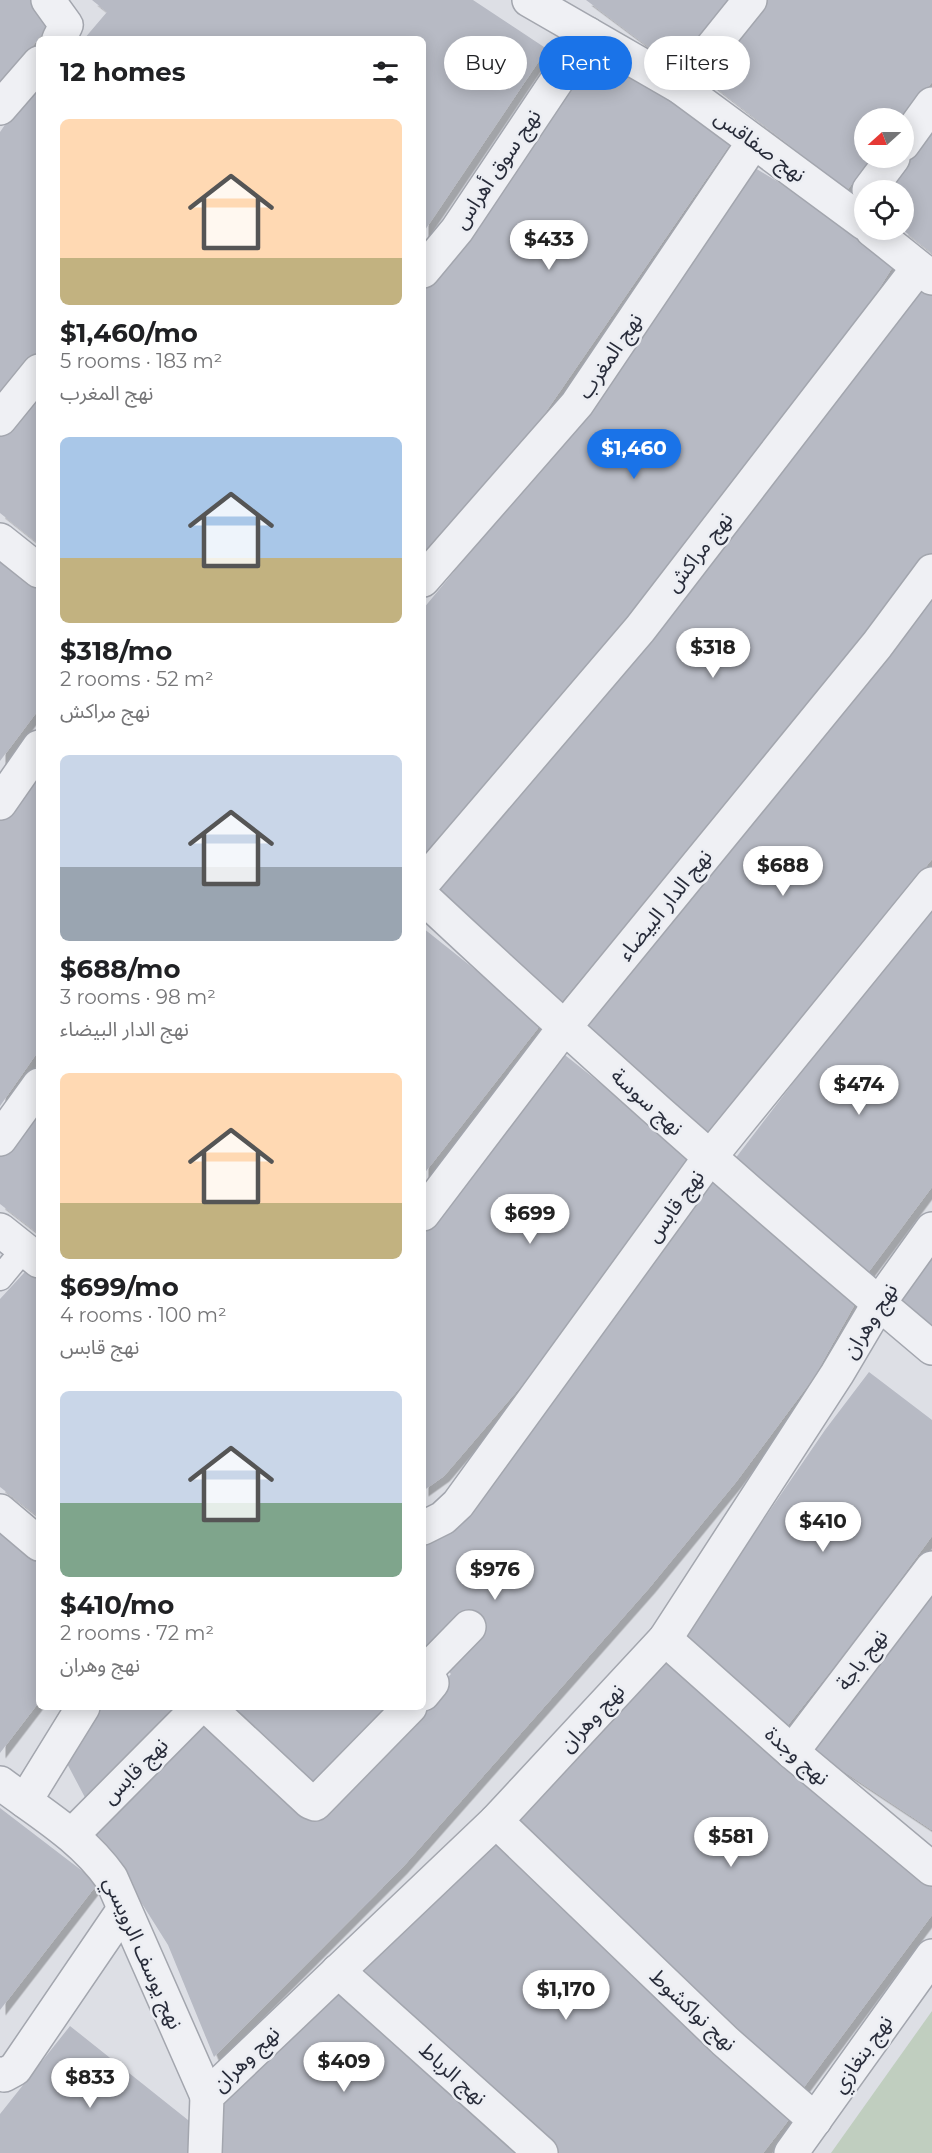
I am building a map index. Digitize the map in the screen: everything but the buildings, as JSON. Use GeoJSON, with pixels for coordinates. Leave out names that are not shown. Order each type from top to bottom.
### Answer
{"type":"FeatureCollection","features":[{"type":"Feature","properties":{"kind":"street"},"geometry":{"type":"LineString","coordinates":[[48,0],[66,25],[62,36]]}},
{"type":"Feature","properties":{"kind":"street"},"geometry":{"type":"LineString","coordinates":[[721,36],[750,0]]}},
{"type":"Feature","properties":{"kind":"street","name":"نهج صفاقس"},"geometry":{"type":"LineString","coordinates":[[535,1],[644,66]]}},
{"type":"Feature","properties":{"kind":"street","name":"نهج سوق أهراس"},"geometry":{"type":"LineString","coordinates":[[426,267],[457,230],[588,34]]}},
{"type":"Feature","properties":{"kind":"street"},"geometry":{"type":"LineString","coordinates":[[0,108],[36,66]]}},
{"type":"Feature","properties":{"kind":"street","name":"نهج صفاقس"},"geometry":{"type":"LineString","coordinates":[[684,90],[753,143],[854,205]]}},
{"type":"Feature","properties":{"kind":"street"},"geometry":{"type":"LineString","coordinates":[[914,129],[932,104]]}},
{"type":"Feature","properties":{"kind":"street","name":"نهج المغرب"},"geometry":{"type":"LineString","coordinates":[[426,577],[577,404],[753,143]]}},
{"type":"Feature","properties":{"kind":"street","name":"نهج صفاقس"},"geometry":{"type":"LineString","coordinates":[[893,240],[925,273]]}},
{"type":"Feature","properties":{"kind":"street","name":"نهج مراكش"},"geometry":{"type":"LineString","coordinates":[[426,879],[640,629],[925,273]]}},
{"type":"Feature","properties":{"kind":"street"},"geometry":{"type":"LineString","coordinates":[[0,418],[36,375]]}},
{"type":"Feature","properties":{"kind":"street"},"geometry":{"type":"LineString","coordinates":[[0,540],[36,569]]}},
{"type":"Feature","properties":{"kind":"street","name":"نهج الدار البيضاء"},"geometry":{"type":"LineString","coordinates":[[426,1210],[564,1028],[877,645],[932,571]]}},
{"type":"Feature","properties":{"kind":"street"},"geometry":{"type":"LineString","coordinates":[[3,793],[36,751]]}},
{"type":"Feature","properties":{"kind":"street","name":"نهج قابس"},"geometry":{"type":"LineString","coordinates":[[426,1527],[444,1518],[458,1504],[710,1157],[932,884]]}},
{"type":"Feature","properties":{"kind":"street","name":"نهج سوسة"},"geometry":{"type":"LineString","coordinates":[[426,900],[564,1028],[932,1348]]}},
{"type":"Feature","properties":{"kind":"street"},"geometry":{"type":"LineString","coordinates":[[0,1139],[36,1089]]}},
{"type":"Feature","properties":{"kind":"street","name":"نهج وهران"},"geometry":{"type":"LineString","coordinates":[[205,2153],[207,2096],[496,1821],[665,1639],[837,1374],[879,1303],[932,1229]]}},
{"type":"Feature","properties":{"kind":"street"},"geometry":{"type":"LineString","coordinates":[[0,1278],[21,1247]]}},
{"type":"Feature","properties":{"kind":"street"},"geometry":{"type":"LineString","coordinates":[[0,1511],[36,1541]]}},
{"type":"Feature","properties":{"kind":"street","name":"نهج باجة"},"geometry":{"type":"LineString","coordinates":[[792,1752],[932,1568]]}},
{"type":"Feature","properties":{"kind":"street"},"geometry":{"type":"LineString","coordinates":[[426,1690],[432,1683],[426,1675],[427,1670],[469,1628]]}},
{"type":"Feature","properties":{"kind":"street","name":"نهج وجدة"},"geometry":{"type":"LineString","coordinates":[[665,1639],[792,1752],[932,1869]]}},
{"type":"Feature","properties":{"kind":"street"},"geometry":{"type":"LineString","coordinates":[[12,1792],[80,1710]]}},
{"type":"Feature","properties":{"kind":"street","name":"نهج قابس"},"geometry":{"type":"LineString","coordinates":[[72,1835],[196,1710]]}},
{"type":"Feature","properties":{"kind":"street"},"geometry":{"type":"LineString","coordinates":[[211,1710],[310,1803],[315,1804],[407,1710]]}},
{"type":"Feature","properties":{"kind":"street","name":"نهج يوسف الرويسي"},"geometry":{"type":"LineString","coordinates":[[12,1792],[72,1835],[96,1857],[111,1878],[207,2096]]}},
{"type":"Feature","properties":{"kind":"street","name":"نهج نواكشوط"},"geometry":{"type":"LineString","coordinates":[[496,1821],[725,2041],[815,2120]]}},
{"type":"Feature","properties":{"kind":"street"},"geometry":{"type":"LineString","coordinates":[[2,2074],[15,2069],[124,1909]]}},
{"type":"Feature","properties":{"kind":"street","name":"نهج بنغازي"},"geometry":{"type":"LineString","coordinates":[[791,2153],[932,1956]]}},
{"type":"Feature","properties":{"kind":"street","name":"نهج الرباط"},"geometry":{"type":"LineString","coordinates":[[338,1971],[541,2153]]}},
{"type":"Feature","properties":{"kind":"green space"},"geometry":{"type":"Polygon","coordinates":[[[932,2011],[932,2153],[831,2153],[932,2011]]]}}]}
